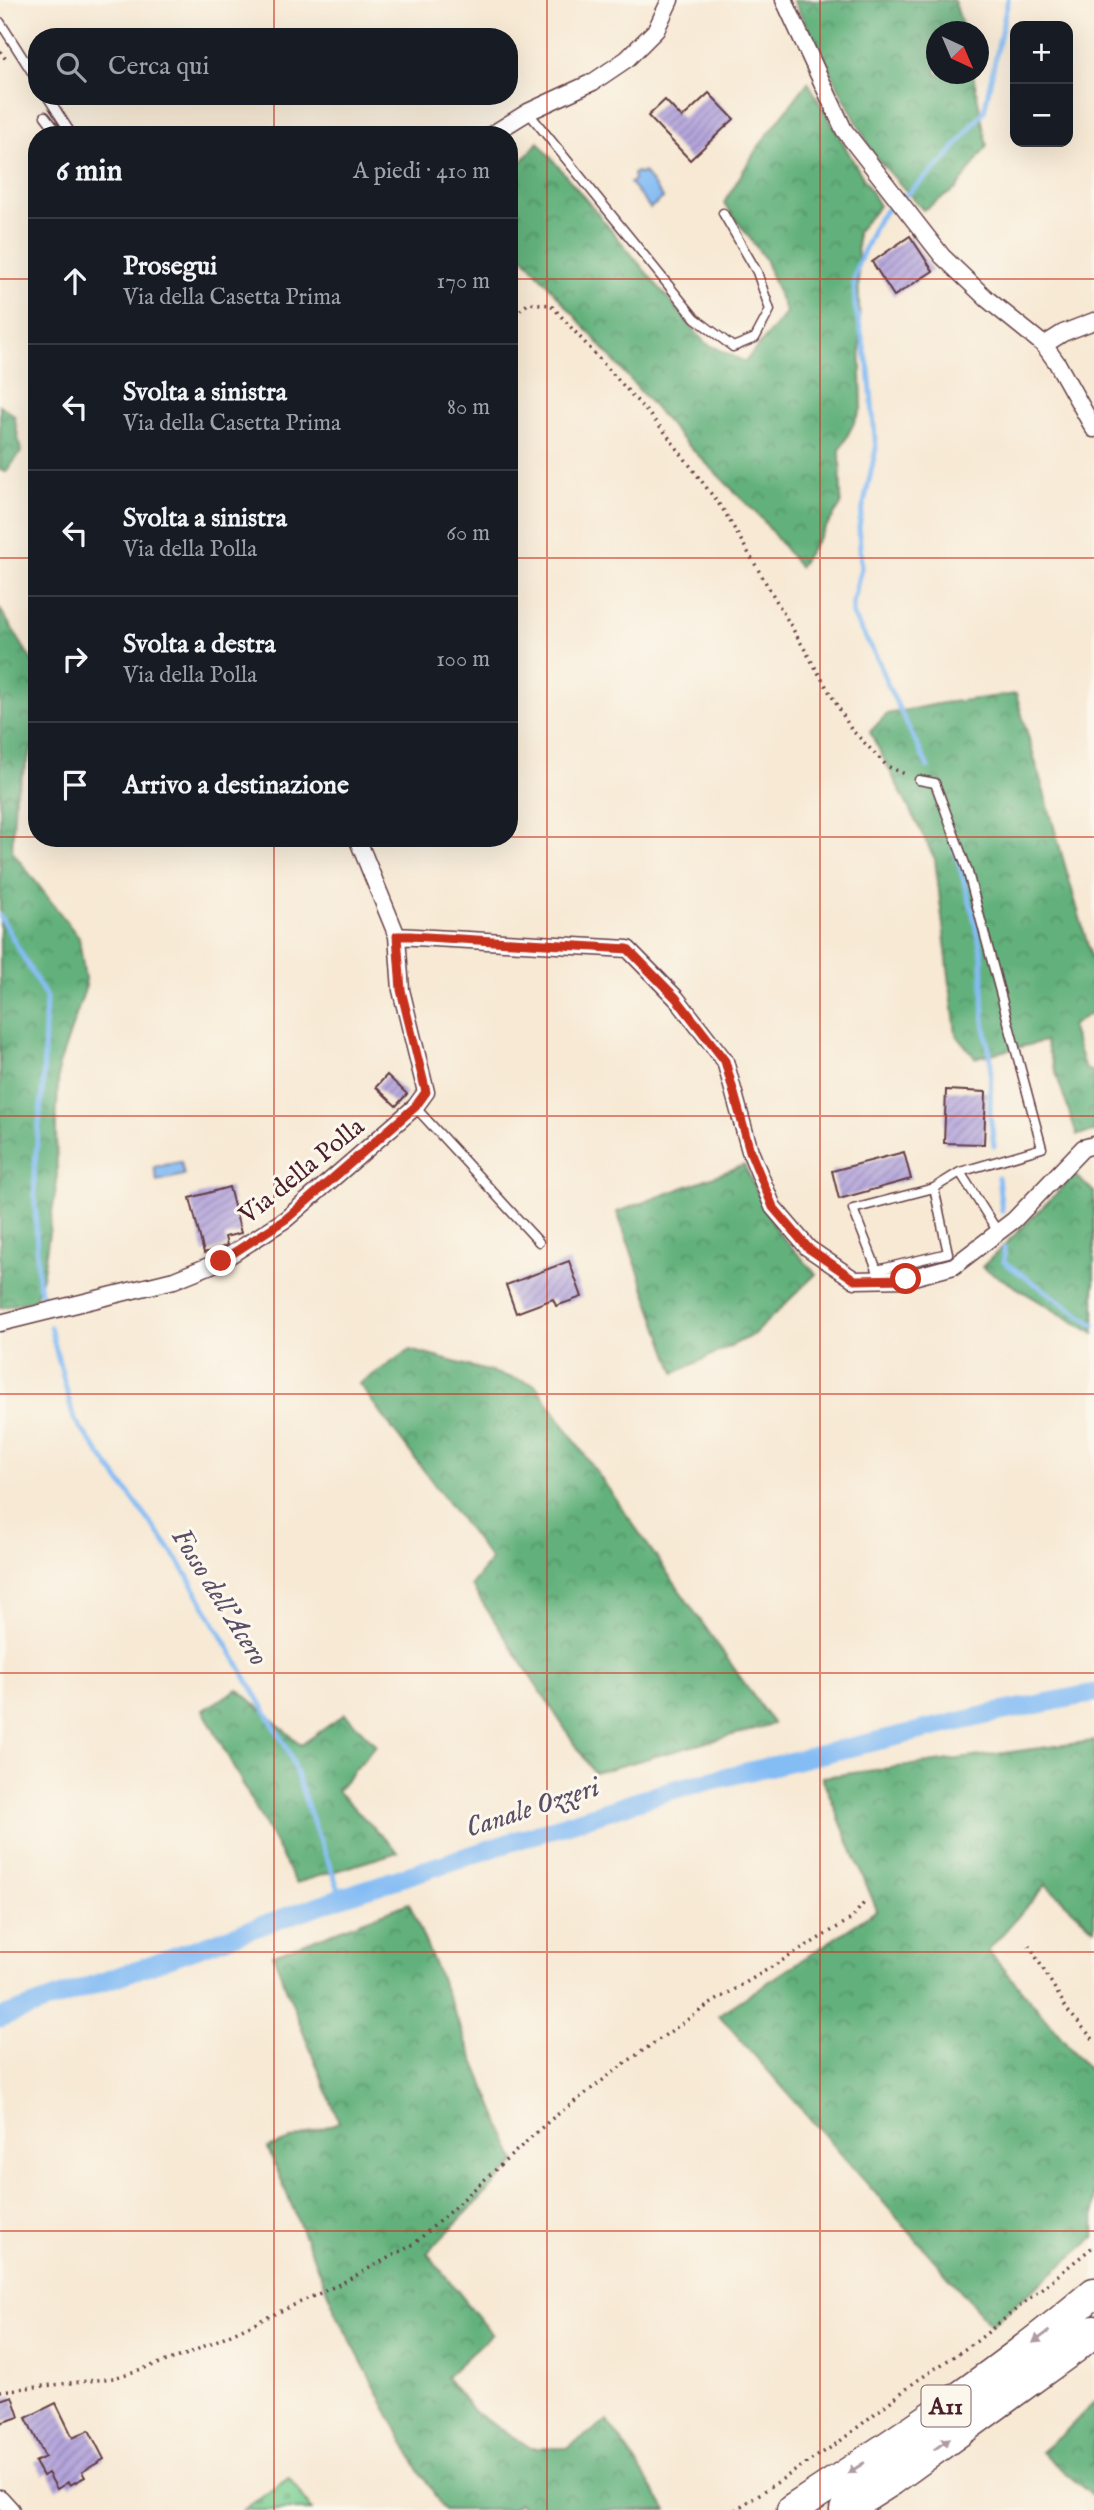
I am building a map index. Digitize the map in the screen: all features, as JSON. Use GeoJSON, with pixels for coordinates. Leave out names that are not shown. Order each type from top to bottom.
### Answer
{"type":"FeatureCollection","features":[{"type":"Feature","properties":{"kind":"highway","name":"A11"},"geometry":{"type":"LineString","coordinates":[[792,2510],[918,2427],[1054,2327],[1094,2293]]}},
{"type":"Feature","properties":{"kind":"highway","name":"A11"},"geometry":{"type":"LineString","coordinates":[[845,2510],[892,2480],[1094,2332]]}},
{"type":"Feature","properties":{"kind":"street"},"geometry":{"type":"LineString","coordinates":[[505,126],[528,112],[593,82],[627,59],[656,30],[670,0]]}},
{"type":"Feature","properties":{"kind":"street"},"geometry":{"type":"LineString","coordinates":[[784,0],[844,130],[942,256],[987,299],[1044,345],[1094,429]]}},
{"type":"Feature","properties":{"kind":"street"},"geometry":{"type":"LineString","coordinates":[[1044,345],[1094,321]]}},
{"type":"Feature","properties":{"kind":"street"},"geometry":{"type":"LineString","coordinates":[[361,847],[397,936],[401,990],[426,1092],[415,1107]]}},
{"type":"Feature","properties":{"kind":"street"},"geometry":{"type":"LineString","coordinates":[[397,936],[628,949],[676,998],[725,1061],[750,1151],[773,1207],[808,1248],[855,1280],[906,1279],[954,1266],[1014,1220],[1083,1148],[1094,1145]]}},
{"type":"Feature","properties":{"kind":"street","name":"Via della Polla"},"geometry":{"type":"LineString","coordinates":[[0,1323],[174,1280],[221,1261],[286,1219],[415,1107]]}},
{"type":"Feature","properties":{"kind":"street"},"geometry":{"type":"LineString","coordinates":[[0,2498],[11,2510]]}},
{"type":"Feature","properties":{"kind":"lane"},"geometry":{"type":"LineString","coordinates":[[0,22],[28,66]]}},
{"type":"Feature","properties":{"kind":"lane"},"geometry":{"type":"LineString","coordinates":[[53,105],[66,126]]}},
{"type":"Feature","properties":{"kind":"lane"},"geometry":{"type":"LineString","coordinates":[[528,112],[695,318],[733,347],[755,338],[769,310],[757,272],[723,213]]}},
{"type":"Feature","properties":{"kind":"lane"},"geometry":{"type":"LineString","coordinates":[[45,116],[53,126]]}},
{"type":"Feature","properties":{"kind":"lane"},"geometry":{"type":"LineString","coordinates":[[919,780],[935,783],[967,870],[1042,1148],[960,1172],[934,1188],[853,1209],[877,1270],[948,1253],[934,1188]]}},
{"type":"Feature","properties":{"kind":"lane"},"geometry":{"type":"LineString","coordinates":[[415,1107],[539,1242]]}},
{"type":"Feature","properties":{"kind":"lane"},"geometry":{"type":"LineString","coordinates":[[960,1172],[998,1232]]}},
{"type":"Feature","properties":{"kind":"path"},"geometry":{"type":"LineString","coordinates":[[518,311],[529,303],[551,306],[664,431],[724,511],[851,729],[887,766],[919,780]]}},
{"type":"Feature","properties":{"kind":"path"},"geometry":{"type":"LineString","coordinates":[[0,2391],[114,2378],[184,2355],[342,2283],[414,2244],[549,2121],[628,2060],[708,2006],[851,1919],[864,1903]]}},
{"type":"Feature","properties":{"kind":"path"},"geometry":{"type":"LineString","coordinates":[[1030,1945],[1068,2011],[1094,2040]]}},
{"type":"Feature","properties":{"kind":"path"},"geometry":{"type":"LineString","coordinates":[[735,2510],[839,2442],[915,2382],[977,2342],[1094,2246]]}},
{"type":"Feature","properties":{"kind":"green space"},"geometry":{"type":"Polygon","coordinates":[[[793,0],[954,0],[961,21],[926,21],[926,84],[975,84],[987,146],[956,189],[923,210],[874,155],[793,0]]]}},
{"type":"Feature","properties":{"kind":"green space"},"geometry":{"type":"Polygon","coordinates":[[[808,82],[879,206],[857,232],[862,407],[840,450],[841,505],[799,567],[761,518],[680,437],[518,250],[518,166],[538,142],[705,343],[745,362],[786,313],[765,259],[724,203],[756,150],[808,82]]]}},
{"type":"Feature","properties":{"kind":"green space"},"geometry":{"type":"Polygon","coordinates":[[[0,405],[14,415],[21,452],[6,472],[0,470],[0,405]]]}},
{"type":"Feature","properties":{"kind":"green space"},"geometry":{"type":"Polygon","coordinates":[[[0,609],[28,654],[28,760],[15,795],[12,851],[79,938],[86,986],[59,1065],[57,1181],[43,1273],[35,1300],[0,1308],[0,609]]]}},
{"type":"Feature","properties":{"kind":"green space"},"geometry":{"type":"Polygon","coordinates":[[[1016,694],[1094,967],[1094,1011],[1071,1026],[1085,1069],[1094,1072],[1094,1132],[1077,1135],[1045,1041],[975,1058],[956,1034],[935,859],[870,732],[887,714],[943,703],[1016,694]]]}},
{"type":"Feature","properties":{"kind":"green space"},"geometry":{"type":"Polygon","coordinates":[[[744,1165],[776,1230],[816,1274],[753,1335],[675,1373],[617,1212],[744,1165]]]}},
{"type":"Feature","properties":{"kind":"green space"},"geometry":{"type":"Polygon","coordinates":[[[1075,1175],[1094,1192],[1094,1334],[982,1267],[1075,1175]]]}},
{"type":"Feature","properties":{"kind":"green space"},"geometry":{"type":"Polygon","coordinates":[[[410,1350],[535,1384],[773,1724],[594,1773],[471,1585],[491,1560],[359,1384],[410,1350]]]}},
{"type":"Feature","properties":{"kind":"green space"},"geometry":{"type":"Polygon","coordinates":[[[238,1689],[301,1745],[345,1714],[376,1745],[337,1791],[398,1852],[296,1883],[203,1710],[238,1689]]]}},
{"type":"Feature","properties":{"kind":"green space"},"geometry":{"type":"Polygon","coordinates":[[[1094,1741],[1094,1929],[1046,1885],[988,1950],[1094,2076],[1094,2238],[991,2325],[719,2015],[877,1910],[822,1777],[1094,1741]]]}},
{"type":"Feature","properties":{"kind":"green space"},"geometry":{"type":"Polygon","coordinates":[[[409,1903],[516,2162],[427,2253],[492,2334],[446,2377],[474,2412],[531,2448],[566,2448],[608,2421],[667,2510],[524,2510],[519,2503],[510,2510],[444,2510],[418,2469],[337,2315],[268,2148],[339,2122],[273,1955],[409,1903]]]}},
{"type":"Feature","properties":{"kind":"green space"},"geometry":{"type":"Polygon","coordinates":[[[1094,2402],[1094,2497],[1041,2452],[1094,2402]]]}},
{"type":"Feature","properties":{"kind":"green space"},"geometry":{"type":"Polygon","coordinates":[[[289,2478],[312,2510],[243,2510],[289,2478]]]}},
{"type":"Feature","properties":{"kind":"water"},"geometry":{"type":"Polygon","coordinates":[[[644,172],[663,198],[650,208],[630,183],[634,180],[633,174],[644,172]]]}},
{"type":"Feature","properties":{"kind":"water"},"geometry":{"type":"Polygon","coordinates":[[[181,1162],[184,1175],[157,1181],[154,1167],[181,1162]]]}},
{"type":"Feature","properties":{"kind":"building"},"geometry":{"type":"Polygon","coordinates":[[[709,93],[734,119],[690,160],[648,116],[665,100],[682,118],[709,93]]]}},
{"type":"Feature","properties":{"kind":"building"},"geometry":{"type":"Polygon","coordinates":[[[910,236],[933,271],[894,296],[872,262],[910,236]]]}},
{"type":"Feature","properties":{"kind":"building"},"geometry":{"type":"Polygon","coordinates":[[[387,1075],[407,1094],[396,1106],[376,1087],[387,1075]]]}},
{"type":"Feature","properties":{"kind":"building"},"geometry":{"type":"Polygon","coordinates":[[[946,1090],[986,1092],[984,1144],[944,1143],[946,1090]]]}},
{"type":"Feature","properties":{"kind":"building"},"geometry":{"type":"Polygon","coordinates":[[[904,1152],[911,1179],[839,1199],[832,1171],[904,1152]]]}},
{"type":"Feature","properties":{"kind":"building"},"geometry":{"type":"Polygon","coordinates":[[[229,1187],[241,1233],[225,1237],[227,1245],[204,1253],[190,1198],[229,1187]]]}},
{"type":"Feature","properties":{"kind":"building"},"geometry":{"type":"Polygon","coordinates":[[[569,1261],[582,1297],[556,1306],[553,1299],[516,1313],[506,1285],[569,1261]]]}},
{"type":"Feature","properties":{"kind":"building"},"geometry":{"type":"Polygon","coordinates":[[[12,2396],[19,2417],[0,2423],[0,2400],[12,2396]]]}},
{"type":"Feature","properties":{"kind":"building"},"geometry":{"type":"Polygon","coordinates":[[[56,2403],[73,2438],[89,2430],[104,2459],[82,2472],[85,2477],[70,2485],[68,2482],[57,2489],[48,2473],[43,2476],[35,2462],[45,2457],[26,2418],[56,2403]]]}},
{"type":"Feature","properties":{"kind":"waterway"},"geometry":{"type":"LineString","coordinates":[[904,197],[945,160],[984,111],[1008,0]]}},
{"type":"Feature","properties":{"kind":"waterway"},"geometry":{"type":"LineString","coordinates":[[890,206],[877,221],[854,280],[855,305],[869,369],[876,449],[859,526],[861,568],[853,601],[853,616],[878,660],[928,767]]}},
{"type":"Feature","properties":{"kind":"waterway"},"geometry":{"type":"LineString","coordinates":[[952,840],[982,955],[984,1022],[991,1060],[990,1113],[994,1146]]}},
{"type":"Feature","properties":{"kind":"waterway","name":"Fosso dell'Acero"},"geometry":{"type":"LineString","coordinates":[[0,916],[46,997],[43,1085],[34,1172],[38,1281],[42,1295]]}},
{"type":"Feature","properties":{"kind":"waterway"},"geometry":{"type":"LineString","coordinates":[[998,1177],[1002,1211]]}},
{"type":"Feature","properties":{"kind":"waterway"},"geometry":{"type":"LineString","coordinates":[[1004,1248],[1004,1262],[1094,1325]]}},
{"type":"Feature","properties":{"kind":"waterway","name":"Fosso dell'Acero"},"geometry":{"type":"LineString","coordinates":[[50,1327],[74,1419],[178,1560],[288,1750],[342,1897]]}},
{"type":"Feature","properties":{"kind":"waterway","name":"Canale Ozzeri"},"geometry":{"type":"LineString","coordinates":[[0,2018],[342,1897],[675,1789],[995,1713],[1094,1693]]}},
{"type":"Feature","properties":{"kind":"route"},"geometry":{"type":"LineString","coordinates":[[221,1261],[286,1219],[415,1107],[426,1092],[401,990],[397,936],[410,936],[628,949],[676,998],[725,1061],[750,1151],[773,1207],[808,1248],[855,1280],[906,1279]]}}]}
